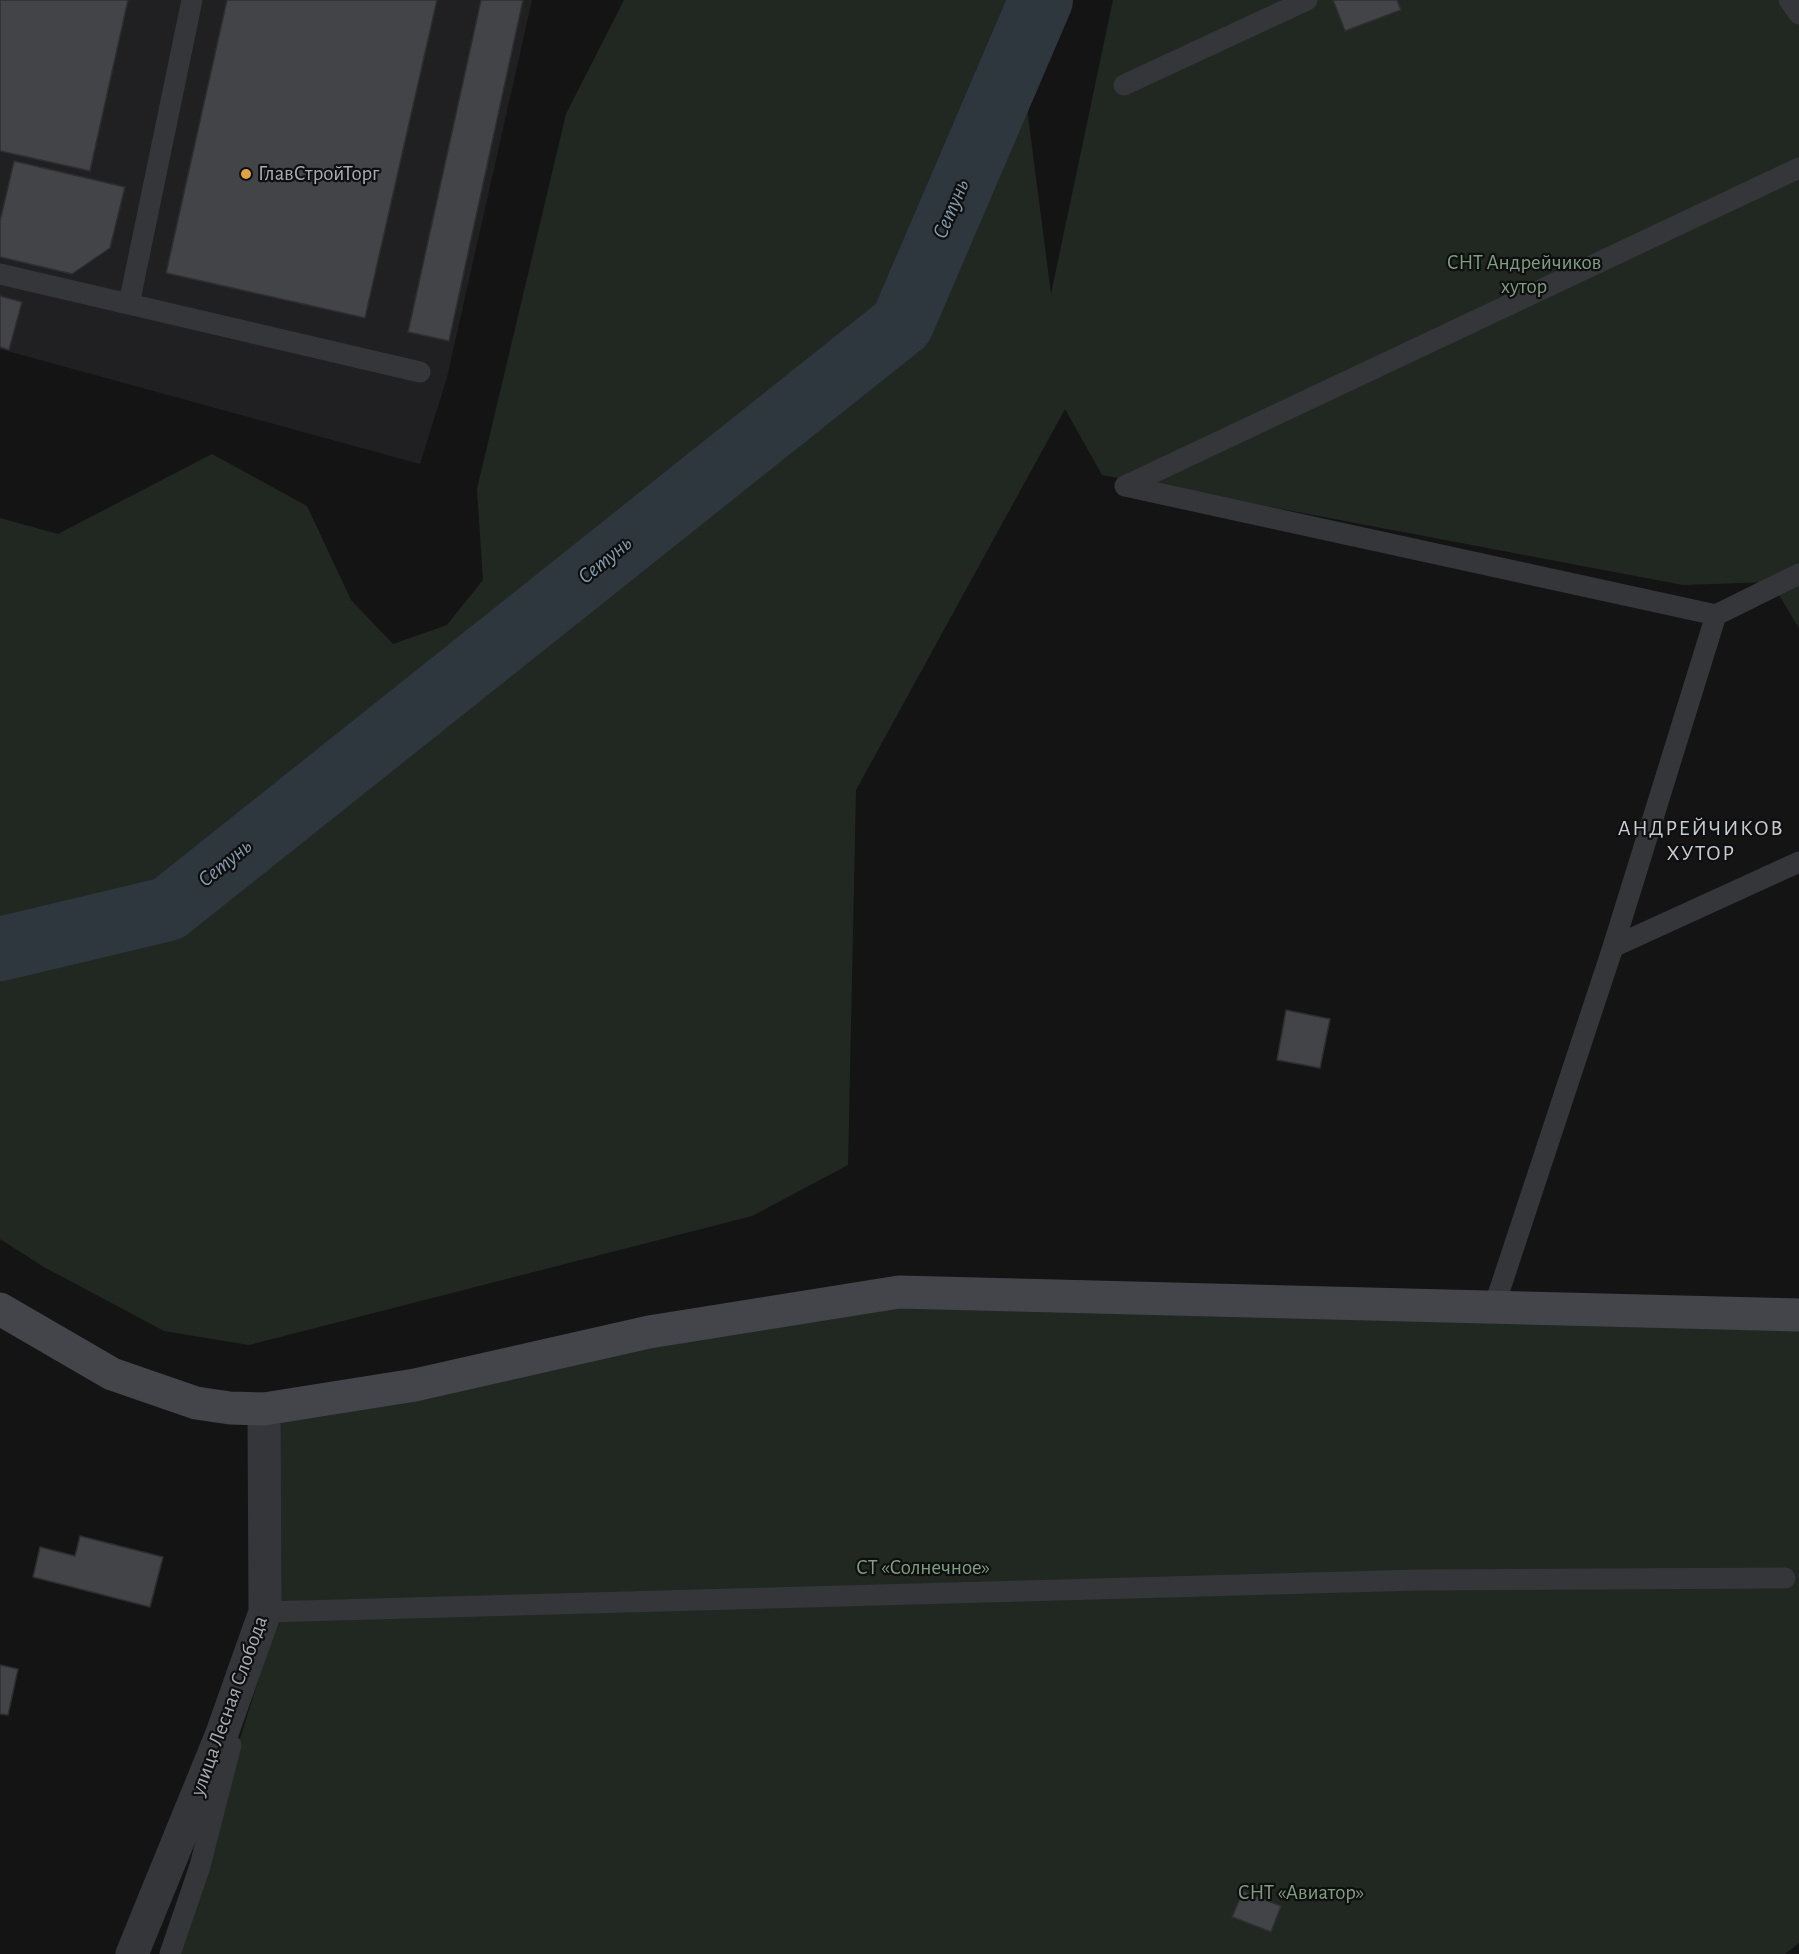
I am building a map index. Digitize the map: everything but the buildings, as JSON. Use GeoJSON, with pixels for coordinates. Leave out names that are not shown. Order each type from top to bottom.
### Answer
{"type":"FeatureCollection","features":[{"type":"Feature","properties":{"kind":"main road"},"geometry":{"type":"LineString","coordinates":[[0,1309],[111,1374],[144,1387],[196,1403],[230,1408],[264,1409],[415,1385],[649,1332],[899,1292],[1799,1315]]}},
{"type":"Feature","properties":{"kind":"street","name":"улица Лесная Слобода"},"geometry":{"type":"LineString","coordinates":[[132,1954],[221,1736],[265,1612],[264,1409]]}},
{"type":"Feature","properties":{"kind":"lane"},"geometry":{"type":"LineString","coordinates":[[129,304],[192,0]]}},
{"type":"Feature","properties":{"kind":"lane"},"geometry":{"type":"LineString","coordinates":[[1124,85],[1307,0]]}},
{"type":"Feature","properties":{"kind":"lane"},"geometry":{"type":"LineString","coordinates":[[1789,0],[1799,14]]}},
{"type":"Feature","properties":{"kind":"lane"},"geometry":{"type":"LineString","coordinates":[[1799,168],[1125,486],[1716,615],[1799,574]]}},
{"type":"Feature","properties":{"kind":"lane"},"geometry":{"type":"LineString","coordinates":[[0,274],[420,372]]}},
{"type":"Feature","properties":{"kind":"lane"},"geometry":{"type":"LineString","coordinates":[[1494,1307],[1612,947],[1716,615]]}},
{"type":"Feature","properties":{"kind":"lane"},"geometry":{"type":"LineString","coordinates":[[1612,947],[1799,862]]}},
{"type":"Feature","properties":{"kind":"lane"},"geometry":{"type":"LineString","coordinates":[[170,1954],[200,1866],[265,1612],[1419,1580],[1785,1578]]}},
{"type":"Feature","properties":{"kind":"shaded area","name":"ГлавСтройТорг"},"geometry":{"type":"Polygon","coordinates":[[[0,0],[532,0],[447,377],[420,464],[0,349],[0,0]]]}},
{"type":"Feature","properties":{"kind":"green space","name":"СНТ Андрейчиков хутор"},"geometry":{"type":"Polygon","coordinates":[[[624,0],[1013,0],[1051,294],[1113,0],[1799,0],[1799,628],[1771,582],[1683,585],[1102,475],[1065,409],[856,790],[848,1165],[752,1216],[249,1345],[164,1331],[44,1267],[0,1239],[0,518],[58,534],[212,454],[307,506],[351,600],[393,644],[447,625],[483,580],[477,489],[566,114],[624,0]]]}},
{"type":"Feature","properties":{"kind":"green space","name":"СТ «Солнечное»"},"geometry":{"type":"Polygon","coordinates":[[[899,1292],[1799,1315],[1799,1943],[1785,1954],[166,1954],[200,1866],[277,1621],[264,1409],[899,1292]]]}},
{"type":"Feature","properties":{"kind":"waterway","name":"Сетунь"},"geometry":{"type":"LineString","coordinates":[[0,949],[168,909],[902,324],[1041,0]]}},
{"type":"Feature","properties":{"kind":"place","name":"ГлавСтройТорг"},"geometry":{"type":"Point","coordinates":[246,174]}},
{"type":"Feature","properties":{"kind":"district","name":"АНДРЕЙЧИКОВ ХУТОР"},"geometry":{"type":"Point","coordinates":[1701,840]}},
{"type":"Feature","properties":{"kind":"park label","name":"СНТ «Авиатор»"},"geometry":{"type":"Point","coordinates":[1301,1893]}}]}
